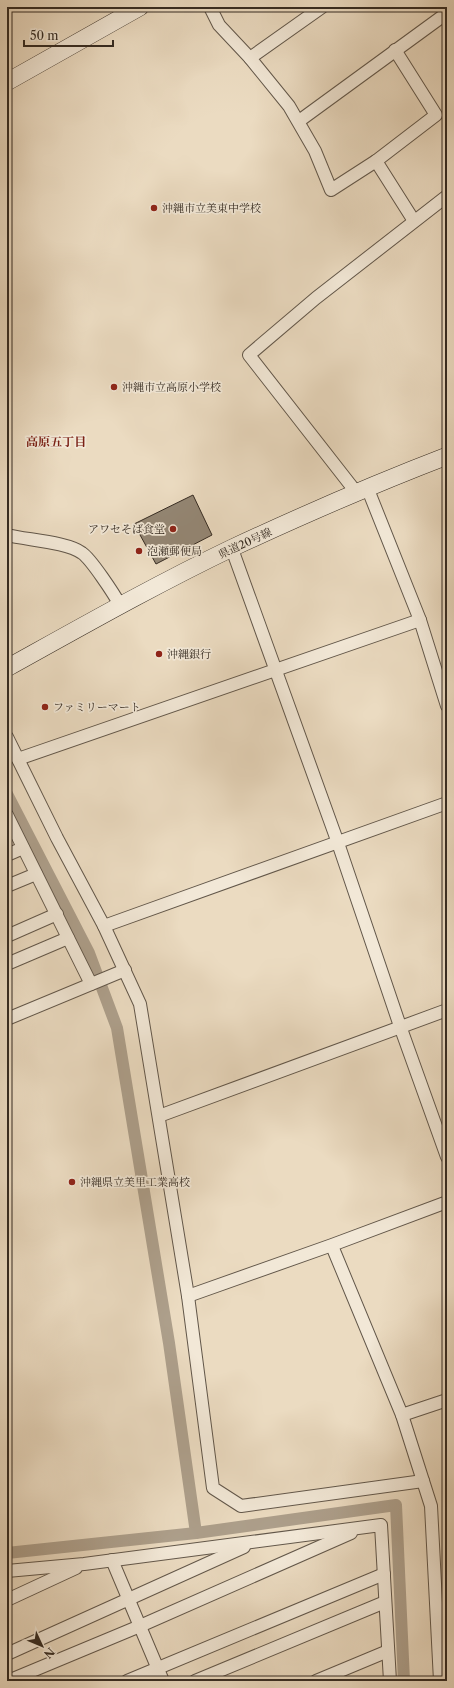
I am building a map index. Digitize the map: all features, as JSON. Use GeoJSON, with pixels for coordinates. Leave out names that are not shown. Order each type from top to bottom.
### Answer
{"type":"FeatureCollection","features":[{"type":"Feature","properties":{"kind":"main road"},"geometry":{"type":"LineString","coordinates":[[7,82],[120,11],[140,7]]}},
{"type":"Feature","properties":{"kind":"main road","name":"県道20号線"},"geometry":{"type":"LineString","coordinates":[[7,668],[120,605],[232,548],[361,490],[447,456]]}},
{"type":"Feature","properties":{"kind":"street"},"geometry":{"type":"LineString","coordinates":[[210,7],[218,25],[250,58],[289,106],[299,121],[315,151],[331,190],[376,161],[436,115],[395,50]]}},
{"type":"Feature","properties":{"kind":"street"},"geometry":{"type":"LineString","coordinates":[[250,58],[322,7]]}},
{"type":"Feature","properties":{"kind":"street"},"geometry":{"type":"LineString","coordinates":[[299,121],[447,13]]}},
{"type":"Feature","properties":{"kind":"street"},"geometry":{"type":"LineString","coordinates":[[376,161],[414,221]]}},
{"type":"Feature","properties":{"kind":"street"},"geometry":{"type":"LineString","coordinates":[[447,196],[316,298],[249,355],[361,490],[420,620],[447,706]]}},
{"type":"Feature","properties":{"kind":"street"},"geometry":{"type":"LineString","coordinates":[[7,535],[65,546],[82,553],[113,593],[120,605]]}},
{"type":"Feature","properties":{"kind":"street"},"geometry":{"type":"LineString","coordinates":[[232,548],[274,670],[338,843],[400,1026],[447,1157]]}},
{"type":"Feature","properties":{"kind":"street"},"geometry":{"type":"LineString","coordinates":[[18,759],[420,620]]}},
{"type":"Feature","properties":{"kind":"street"},"geometry":{"type":"LineString","coordinates":[[7,737],[57,838],[104,926],[140,1004],[188,1296],[213,1488],[241,1506],[423,1481]]}},
{"type":"Feature","properties":{"kind":"street"},"geometry":{"type":"LineString","coordinates":[[104,926],[447,803]]}},
{"type":"Feature","properties":{"kind":"street"},"geometry":{"type":"LineString","coordinates":[[7,815],[91,984]]}},
{"type":"Feature","properties":{"kind":"street"},"geometry":{"type":"LineString","coordinates":[[7,855],[23,848]]}},
{"type":"Feature","properties":{"kind":"street"},"geometry":{"type":"LineString","coordinates":[[7,886],[36,874]]}},
{"type":"Feature","properties":{"kind":"street"},"geometry":{"type":"LineString","coordinates":[[7,936],[56,914]]}},
{"type":"Feature","properties":{"kind":"street"},"geometry":{"type":"LineString","coordinates":[[7,964],[68,938]]}},
{"type":"Feature","properties":{"kind":"street"},"geometry":{"type":"LineString","coordinates":[[7,1020],[125,970]]}},
{"type":"Feature","properties":{"kind":"street"},"geometry":{"type":"LineString","coordinates":[[159,1116],[400,1026],[447,1010]]}},
{"type":"Feature","properties":{"kind":"street"},"geometry":{"type":"LineString","coordinates":[[188,1296],[332,1246],[447,1202]]}},
{"type":"Feature","properties":{"kind":"street"},"geometry":{"type":"LineString","coordinates":[[332,1246],[402,1415],[431,1506],[440,1681]]}},
{"type":"Feature","properties":{"kind":"street"},"geometry":{"type":"LineString","coordinates":[[402,1415],[447,1400]]}},
{"type":"Feature","properties":{"kind":"street"},"geometry":{"type":"LineString","coordinates":[[7,1571],[84,1564],[381,1525],[390,1681]]}},
{"type":"Feature","properties":{"kind":"street"},"geometry":{"type":"LineString","coordinates":[[8,1681],[140,1626],[365,1527]]}},
{"type":"Feature","properties":{"kind":"street"},"geometry":{"type":"LineString","coordinates":[[7,1654],[256,1542]]}},
{"type":"Feature","properties":{"kind":"street"},"geometry":{"type":"LineString","coordinates":[[112,1560],[163,1681]]}},
{"type":"Feature","properties":{"kind":"street"},"geometry":{"type":"LineString","coordinates":[[7,1600],[84,1564]]}},
{"type":"Feature","properties":{"kind":"street"},"geometry":{"type":"LineString","coordinates":[[127,1681],[384,1574]]}},
{"type":"Feature","properties":{"kind":"street"},"geometry":{"type":"LineString","coordinates":[[435,1604],[447,1600]]}},
{"type":"Feature","properties":{"kind":"street"},"geometry":{"type":"LineString","coordinates":[[194,1681],[385,1602]]}},
{"type":"Feature","properties":{"kind":"street"},"geometry":{"type":"LineString","coordinates":[[316,1681],[388,1651]]}},
{"type":"Feature","properties":{"kind":"building","name":"アワセそば食堂"},"geometry":{"type":"Polygon","coordinates":[[[193,495],[212,535],[156,564],[134,524],[193,495]]]}},
{"type":"Feature","properties":{"kind":"waterway"},"geometry":{"type":"LineString","coordinates":[[7,794],[89,953],[117,1028],[169,1343],[196,1533]]}},
{"type":"Feature","properties":{"kind":"waterway"},"geometry":{"type":"LineString","coordinates":[[7,1553],[196,1533],[396,1505],[404,1681]]}},
{"type":"Feature","properties":{"kind":"place","name":"沖縄市立美東中学校"},"geometry":{"type":"Point","coordinates":[154,208]}},
{"type":"Feature","properties":{"kind":"place","name":"沖縄市立高原小学校"},"geometry":{"type":"Point","coordinates":[114,387]}},
{"type":"Feature","properties":{"kind":"place","name":"アワセそば食堂"},"geometry":{"type":"Point","coordinates":[173,529]}},
{"type":"Feature","properties":{"kind":"place","name":"泡瀬郵便局"},"geometry":{"type":"Point","coordinates":[139,551]}},
{"type":"Feature","properties":{"kind":"place","name":"沖縄銀行"},"geometry":{"type":"Point","coordinates":[159,654]}},
{"type":"Feature","properties":{"kind":"place","name":"ファミリーマート"},"geometry":{"type":"Point","coordinates":[45,707]}},
{"type":"Feature","properties":{"kind":"place","name":"沖縄県立美里工業高校"},"geometry":{"type":"Point","coordinates":[72,1182]}},
{"type":"Feature","properties":{"kind":"district","name":"高原五丁目"},"geometry":{"type":"Point","coordinates":[56,441]}}]}
